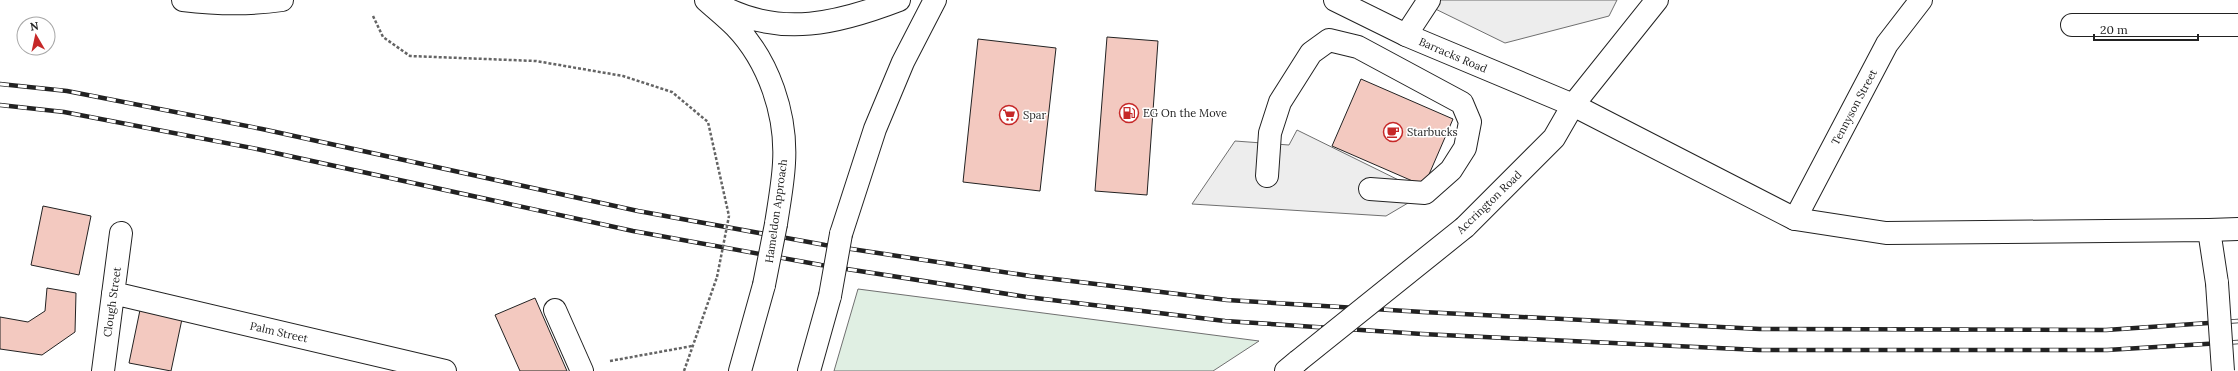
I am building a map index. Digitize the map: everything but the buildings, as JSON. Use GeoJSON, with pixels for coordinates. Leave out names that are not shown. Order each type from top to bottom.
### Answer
{"type":"FeatureCollection","features":[{"type":"Feature","properties":{"kind":"main road"},"geometry":{"type":"LineString","coordinates":[[183,0],[209,3],[266,2],[282,0]]}},
{"type":"Feature","properties":{"kind":"main road","name":"Hameldon Approach"},"geometry":{"type":"LineString","coordinates":[[706,0],[736,27],[760,60],[773,87],[783,136],[784,163],[776,224],[764,285],[740,371]]}},
{"type":"Feature","properties":{"kind":"main road"},"geometry":{"type":"LineString","coordinates":[[711,0],[741,16],[770,24],[800,25],[835,21],[869,12],[899,0]]}},
{"type":"Feature","properties":{"kind":"main road"},"geometry":{"type":"LineString","coordinates":[[809,371],[830,296],[841,234],[875,129],[903,62],[935,0]]}},
{"type":"Feature","properties":{"kind":"main road","name":"Barracks Road"},"geometry":{"type":"LineString","coordinates":[[1335,0],[1406,35],[1573,105],[1795,219],[1886,233],[2238,229]]}},
{"type":"Feature","properties":{"kind":"main road"},"geometry":{"type":"LineString","coordinates":[[1406,35],[1429,0]]}},
{"type":"Feature","properties":{"kind":"main road","name":"Accrington Road"},"geometry":{"type":"LineString","coordinates":[[1292,366],[1465,227],[1554,138],[1573,105],[1658,0]]}},
{"type":"Feature","properties":{"kind":"main road","name":"Tennyson Street"},"geometry":{"type":"LineString","coordinates":[[1795,219],[1887,44],[1921,0]]}},
{"type":"Feature","properties":{"kind":"main road"},"geometry":{"type":"LineString","coordinates":[[2072,25],[2238,25]]}},
{"type":"Feature","properties":{"kind":"main road"},"geometry":{"type":"LineString","coordinates":[[1268,176],[1270,132],[1280,102],[1311,52],[1328,40],[1358,47],[1462,103],[1470,122],[1465,148],[1451,170],[1425,193],[1370,189]]}},
{"type":"Feature","properties":{"kind":"main road"},"geometry":{"type":"LineString","coordinates":[[2209,230],[2217,283],[2223,371]]}},
{"type":"Feature","properties":{"kind":"main road","name":"Clough Street"},"geometry":{"type":"LineString","coordinates":[[103,371],[121,233]]}},
{"type":"Feature","properties":{"kind":"main road","name":"Palm Street"},"geometry":{"type":"LineString","coordinates":[[113,293],[445,371]]}},
{"type":"Feature","properties":{"kind":"main road"},"geometry":{"type":"LineString","coordinates":[[555,310],[582,371]]}},
{"type":"Feature","properties":{"kind":"path"},"geometry":{"type":"LineString","coordinates":[[373,16],[383,37],[410,56],[536,61],[624,76],[672,92],[708,122],[729,216],[717,277],[684,371]]}},
{"type":"Feature","properties":{"kind":"path"},"geometry":{"type":"LineString","coordinates":[[629,358],[692,346]]}},
{"type":"Feature","properties":{"kind":"green space"},"geometry":{"type":"Polygon","coordinates":[[[858,289],[1259,341],[1213,371],[834,371],[858,289]]]}},
{"type":"Feature","properties":{"kind":"shaded area"},"geometry":{"type":"Polygon","coordinates":[[[1417,0],[1617,0],[1609,16],[1505,43],[1417,0]]]}},
{"type":"Feature","properties":{"kind":"shaded area"},"geometry":{"type":"Polygon","coordinates":[[[1297,130],[1425,193],[1386,216],[1192,204],[1235,141],[1289,145],[1297,130]]]}},
{"type":"Feature","properties":{"kind":"railway"},"geometry":{"type":"LineString","coordinates":[[0,84],[67,91],[262,129],[638,211],[825,245],[1030,276],[1227,300],[1423,312],[1760,329],[2106,330],[2238,321]]}},
{"type":"Feature","properties":{"kind":"railway"},"geometry":{"type":"LineString","coordinates":[[0,105],[64,112],[257,149],[633,231],[821,265],[1027,297],[1225,321],[1422,334],[1759,350],[2107,350],[2238,342]]}},
{"type":"Feature","properties":{"kind":"place","name":"EG On the Move"},"geometry":{"type":"Point","coordinates":[1129,113]}},
{"type":"Feature","properties":{"kind":"place","name":"Spar"},"geometry":{"type":"Point","coordinates":[1009,115]}},
{"type":"Feature","properties":{"kind":"place","name":"Starbucks"},"geometry":{"type":"Point","coordinates":[1393,132]}}]}
